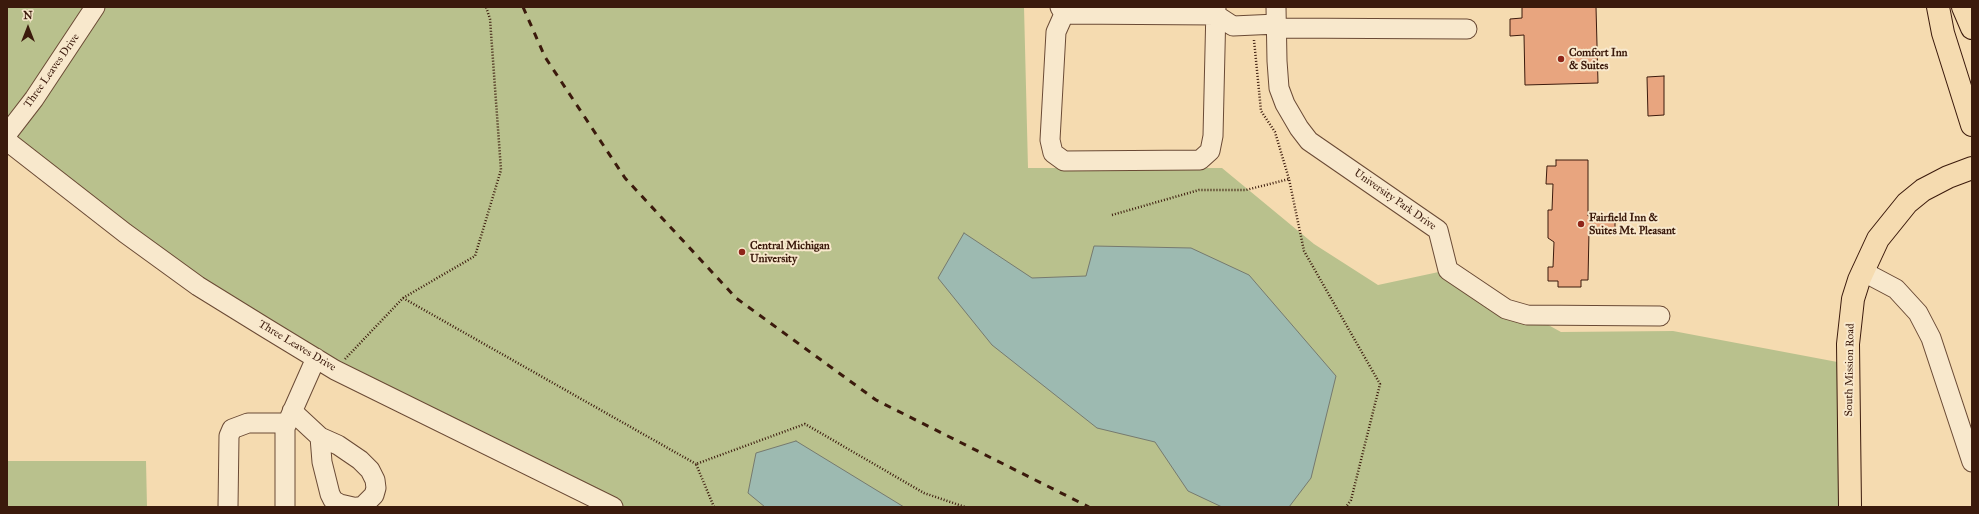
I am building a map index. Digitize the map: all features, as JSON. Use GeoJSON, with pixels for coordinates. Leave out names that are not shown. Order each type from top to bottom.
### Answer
{"type":"FeatureCollection","features":[{"type":"Feature","properties":{"kind":"main road"},"geometry":{"type":"LineString","coordinates":[[1938,7],[1943,33],[1972,125]]}},
{"type":"Feature","properties":{"kind":"main road"},"geometry":{"type":"LineString","coordinates":[[1963,7],[1972,28]]}},
{"type":"Feature","properties":{"kind":"main road","name":"South Mission Road"},"geometry":{"type":"LineString","coordinates":[[1850,507],[1848,338],[1853,299],[1862,271],[1878,239],[1907,203],[1923,190],[1948,177],[1972,168]]}},
{"type":"Feature","properties":{"kind":"street","name":"Three Leaves Drive"},"geometry":{"type":"LineString","coordinates":[[7,134],[34,99],[96,7]]}},
{"type":"Feature","properties":{"kind":"street"},"geometry":{"type":"LineString","coordinates":[[1216,11],[1213,136],[1210,151],[1200,160],[1064,161],[1053,153],[1050,140],[1056,32],[1062,11],[1216,11],[1233,26],[1277,20],[1467,29]]}},
{"type":"Feature","properties":{"kind":"street","name":"University Park Drive"},"geometry":{"type":"LineString","coordinates":[[1277,20],[1279,88],[1285,104],[1299,128],[1309,140],[1438,230],[1448,270],[1506,309],[1527,315],[1660,316]]}},
{"type":"Feature","properties":{"kind":"street","name":"Three Leaves Drive"},"geometry":{"type":"LineString","coordinates":[[7,140],[125,234],[198,286],[335,370],[614,507]]}},
{"type":"Feature","properties":{"kind":"street"},"geometry":{"type":"LineString","coordinates":[[1862,271],[1896,289],[1918,313],[1931,338],[1972,462]]}},
{"type":"Feature","properties":{"kind":"street"},"geometry":{"type":"LineString","coordinates":[[285,507],[285,428],[316,358]]}},
{"type":"Feature","properties":{"kind":"street"},"geometry":{"type":"LineString","coordinates":[[228,507],[229,436],[232,429],[248,423],[289,417],[320,437],[338,445],[360,460],[370,470],[375,480],[376,488],[374,495],[363,506],[357,507]]}},
{"type":"Feature","properties":{"kind":"street"},"geometry":{"type":"LineString","coordinates":[[320,437],[322,462],[330,494],[333,500],[340,504],[354,507]]}},
{"type":"Feature","properties":{"kind":"path"},"geometry":{"type":"LineString","coordinates":[[335,370],[403,298],[475,256],[501,170],[490,19],[486,7]]}},
{"type":"Feature","properties":{"kind":"path"},"geometry":{"type":"LineString","coordinates":[[1112,215],[1199,190],[1246,190],[1289,179],[1304,251],[1380,384],[1351,500],[1346,507]]}},
{"type":"Feature","properties":{"kind":"path"},"geometry":{"type":"LineString","coordinates":[[403,298],[696,464],[714,507]]}},
{"type":"Feature","properties":{"kind":"path"},"geometry":{"type":"LineString","coordinates":[[696,464],[805,424],[924,493],[965,507]]}},
{"type":"Feature","properties":{"kind":"green space","name":"Central Michigan University"},"geometry":{"type":"Polygon","coordinates":[[[7,7],[1024,7],[1028,168],[1222,168],[1314,244],[1378,285],[1448,270],[1561,332],[1673,331],[1848,364],[1844,507],[613,507],[266,328],[7,140],[7,7]]]}},
{"type":"Feature","properties":{"kind":"green space"},"geometry":{"type":"Polygon","coordinates":[[[7,461],[146,461],[147,507],[7,507],[7,461]]]}},
{"type":"Feature","properties":{"kind":"water"},"geometry":{"type":"Polygon","coordinates":[[[964,233],[1032,278],[1086,276],[1094,246],[1191,248],[1249,275],[1336,376],[1311,478],[1289,507],[1222,507],[1188,491],[1155,442],[1097,428],[992,345],[938,278],[964,233]]]}},
{"type":"Feature","properties":{"kind":"water"},"geometry":{"type":"Polygon","coordinates":[[[796,441],[904,507],[765,507],[748,493],[756,453],[796,441]]]}},
{"type":"Feature","properties":{"kind":"building","name":"Comfort Inn & Suites"},"geometry":{"type":"Polygon","coordinates":[[[1522,7],[1596,7],[1598,83],[1525,85],[1524,35],[1510,36],[1510,19],[1522,18],[1522,7]]]}},
{"type":"Feature","properties":{"kind":"building"},"geometry":{"type":"Polygon","coordinates":[[[1664,76],[1664,115],[1648,116],[1647,77],[1664,76]]]}},
{"type":"Feature","properties":{"kind":"building","name":"Fairfield Inn & Suites Mt. Pleasant"},"geometry":{"type":"Polygon","coordinates":[[[1556,160],[1588,160],[1588,216],[1615,217],[1615,231],[1589,231],[1588,280],[1581,280],[1581,287],[1558,287],[1558,281],[1548,281],[1548,267],[1553,267],[1554,242],[1548,238],[1548,210],[1552,210],[1553,184],[1546,184],[1547,166],[1556,166],[1556,160]]]}},
{"type":"Feature","properties":{"kind":"railway"},"geometry":{"type":"LineString","coordinates":[[523,7],[545,57],[625,178],[736,298],[876,400],[1089,507]]}},
{"type":"Feature","properties":{"kind":"place","name":"Comfort Inn & Suites"},"geometry":{"type":"Point","coordinates":[1561,59]}},
{"type":"Feature","properties":{"kind":"place","name":"Fairfield Inn & Suites Mt. Pleasant"},"geometry":{"type":"Point","coordinates":[1581,224]}},
{"type":"Feature","properties":{"kind":"place","name":"Central Michigan University"},"geometry":{"type":"Point","coordinates":[742,252]}}]}
